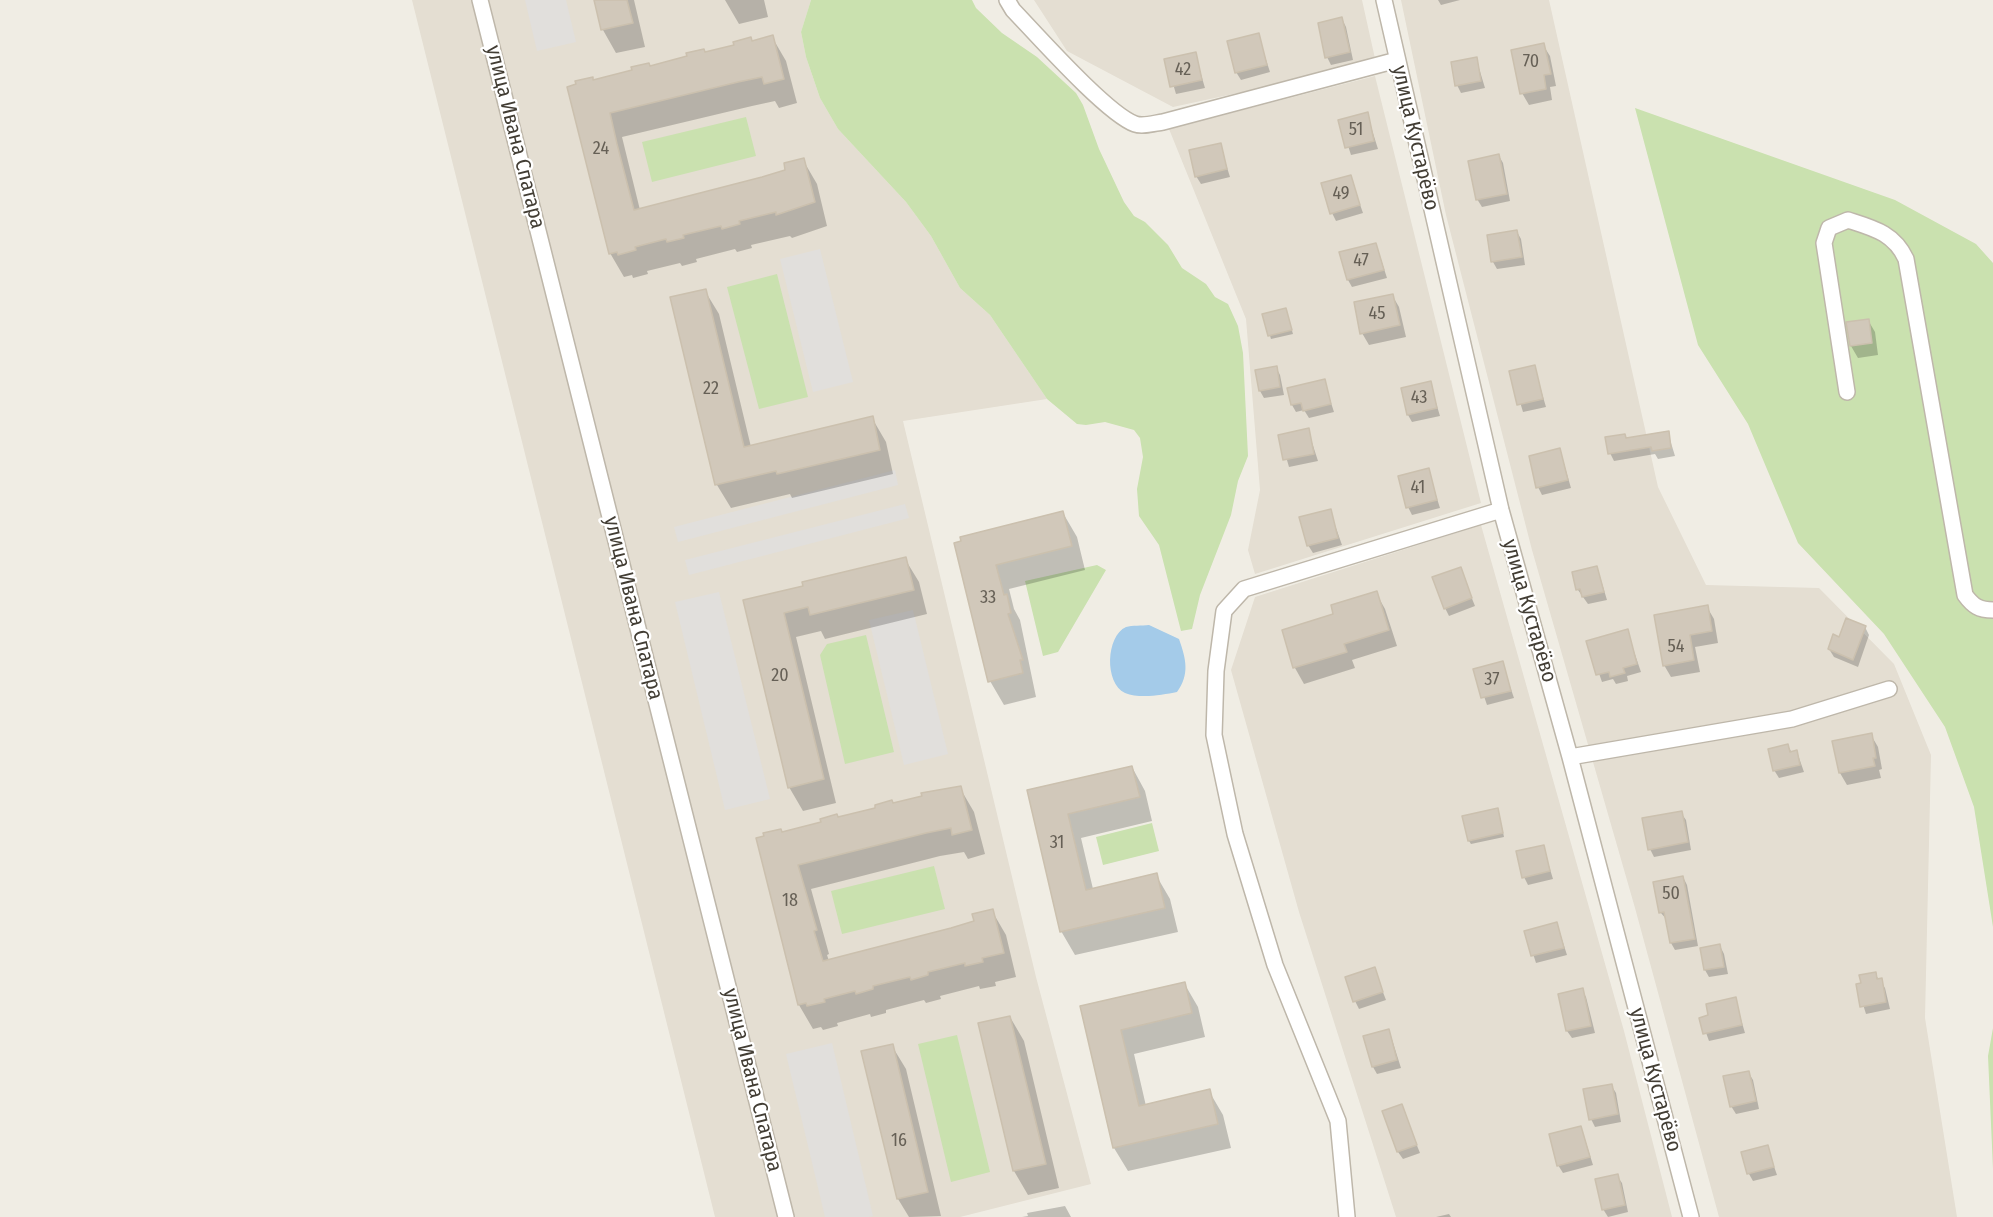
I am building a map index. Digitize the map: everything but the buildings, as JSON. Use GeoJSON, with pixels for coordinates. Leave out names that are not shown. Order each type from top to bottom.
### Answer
{"type":"FeatureCollection","features":[{"type":"Feature","properties":{"kind":"street","name":"улица Ивана Спатара"},"geometry":{"type":"LineString","coordinates":[[480,0],[786,1217]]}},
{"type":"Feature","properties":{"kind":"street"},"geometry":{"type":"LineString","coordinates":[[1006,0],[1013,10],[1092,90],[1125,119],[1138,125],[1163,122],[1397,60]]}},
{"type":"Feature","properties":{"kind":"street","name":"улица Кустарёво"},"geometry":{"type":"LineString","coordinates":[[1384,0],[1501,510],[1570,757],[1691,1217]]}},
{"type":"Feature","properties":{"kind":"street"},"geometry":{"type":"LineString","coordinates":[[1847,392],[1824,243],[1829,228],[1848,220],[1885,232],[1900,246],[1906,259],[1965,595],[1973,605],[1983,610],[1993,610]]}},
{"type":"Feature","properties":{"kind":"street"},"geometry":{"type":"LineString","coordinates":[[1347,1217],[1338,1121],[1275,965],[1235,834],[1214,735],[1216,671],[1224,611],[1244,589],[1501,510]]}},
{"type":"Feature","properties":{"kind":"street"},"geometry":{"type":"LineString","coordinates":[[1570,757],[1792,719],[1889,689]]}},
{"type":"Feature","properties":{"kind":"shaded area"},"geometry":{"type":"Polygon","coordinates":[[[412,0],[811,0],[801,32],[806,57],[820,98],[838,129],[906,202],[931,236],[960,288],[990,315],[1047,399],[903,421],[1036,977],[1091,1184],[960,1217],[715,1217],[412,0]]]}},
{"type":"Feature","properties":{"kind":"shaded area"},"geometry":{"type":"Polygon","coordinates":[[[525,0],[566,0],[576,42],[537,51],[525,0]]]}},
{"type":"Feature","properties":{"kind":"shaded area"},"geometry":{"type":"Polygon","coordinates":[[[1034,0],[1362,0],[1376,63],[1173,107],[1067,51],[1034,0]]]}},
{"type":"Feature","properties":{"kind":"shaded area"},"geometry":{"type":"Polygon","coordinates":[[[1401,0],[1549,0],[1658,487],[1706,585],[1819,588],[1894,664],[1931,755],[1925,1018],[1957,1217],[1719,1217],[1635,908],[1532,550],[1446,215],[1401,0]]]}},
{"type":"Feature","properties":{"kind":"shaded area"},"geometry":{"type":"Polygon","coordinates":[[[1375,76],[1481,503],[1255,574],[1248,550],[1260,490],[1246,319],[1169,129],[1375,76]]]}},
{"type":"Feature","properties":{"kind":"shaded area"},"geometry":{"type":"Polygon","coordinates":[[[820,249],[853,382],[813,392],[780,259],[820,249]]]}},
{"type":"Feature","properties":{"kind":"shaded area"},"geometry":{"type":"Polygon","coordinates":[[[895,470],[898,485],[678,542],[674,527],[895,470]]]}},
{"type":"Feature","properties":{"kind":"shaded area"},"geometry":{"type":"Polygon","coordinates":[[[905,504],[909,518],[689,575],[685,560],[905,504]]]}},
{"type":"Feature","properties":{"kind":"shaded area"},"geometry":{"type":"Polygon","coordinates":[[[1481,525],[1624,1031],[1672,1217],[1396,1217],[1299,912],[1231,670],[1255,597],[1481,525]]]}},
{"type":"Feature","properties":{"kind":"shaded area"},"geometry":{"type":"Polygon","coordinates":[[[719,592],[770,799],[725,810],[675,602],[719,592]]]}},
{"type":"Feature","properties":{"kind":"shaded area"},"geometry":{"type":"Polygon","coordinates":[[[913,610],[948,754],[904,765],[869,620],[913,610]]]}},
{"type":"Feature","properties":{"kind":"shaded area"},"geometry":{"type":"Polygon","coordinates":[[[832,1043],[873,1216],[825,1217],[786,1054],[832,1043]]]}},
{"type":"Feature","properties":{"kind":"green space"},"geometry":{"type":"Polygon","coordinates":[[[811,0],[972,0],[976,8],[1002,33],[1037,57],[1076,93],[1083,105],[1099,149],[1124,202],[1134,216],[1145,222],[1168,245],[1182,268],[1206,284],[1215,297],[1228,304],[1238,326],[1243,353],[1248,456],[1238,481],[1231,515],[1200,595],[1192,629],[1181,631],[1159,545],[1139,516],[1137,489],[1143,457],[1140,438],[1134,430],[1105,422],[1077,424],[1047,399],[990,315],[960,288],[931,236],[906,202],[838,129],[820,98],[806,57],[801,32],[811,0]]]}},
{"type":"Feature","properties":{"kind":"green space"},"geometry":{"type":"Polygon","coordinates":[[[1635,108],[1895,200],[1976,244],[1993,263],[1993,927],[1974,807],[1945,727],[1884,634],[1798,543],[1748,424],[1698,345],[1635,108]]]}},
{"type":"Feature","properties":{"kind":"green space"},"geometry":{"type":"Polygon","coordinates":[[[746,117],[756,156],[652,182],[642,142],[746,117]]]}},
{"type":"Feature","properties":{"kind":"green space"},"geometry":{"type":"Polygon","coordinates":[[[777,274],[808,397],[759,409],[727,287],[777,274]]]}},
{"type":"Feature","properties":{"kind":"green space"},"geometry":{"type":"Polygon","coordinates":[[[1097,565],[1106,570],[1058,652],[1043,656],[1025,581],[1097,565]]]}},
{"type":"Feature","properties":{"kind":"green space"},"geometry":{"type":"Polygon","coordinates":[[[866,635],[894,752],[845,764],[820,655],[827,644],[866,635]]]}},
{"type":"Feature","properties":{"kind":"green space"},"geometry":{"type":"Polygon","coordinates":[[[1152,823],[1159,851],[1103,865],[1096,837],[1152,823]]]}},
{"type":"Feature","properties":{"kind":"green space"},"geometry":{"type":"Polygon","coordinates":[[[934,866],[945,909],[842,934],[831,891],[934,866]]]}},
{"type":"Feature","properties":{"kind":"green space"},"geometry":{"type":"Polygon","coordinates":[[[1993,1028],[1993,1169],[1988,1056],[1993,1028]]]}},
{"type":"Feature","properties":{"kind":"green space"},"geometry":{"type":"Polygon","coordinates":[[[957,1035],[990,1172],[951,1182],[918,1044],[957,1035]]]}},
{"type":"Feature","properties":{"kind":"water"},"geometry":{"type":"Polygon","coordinates":[[[1149,625],[1179,639],[1186,666],[1184,679],[1177,692],[1151,696],[1131,695],[1118,688],[1113,680],[1111,649],[1119,632],[1128,626],[1149,625]]]}}]}
